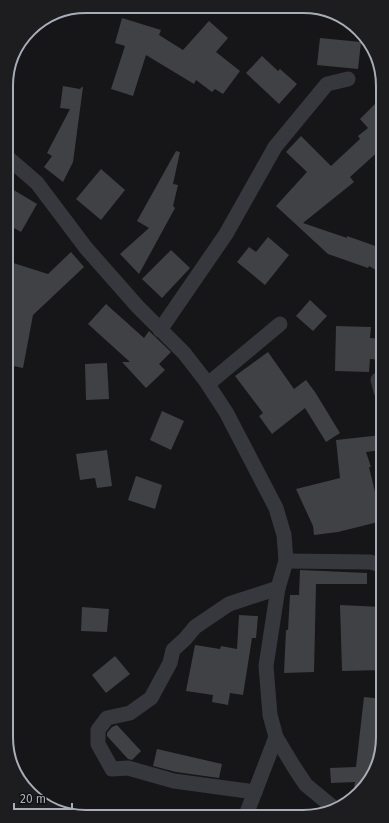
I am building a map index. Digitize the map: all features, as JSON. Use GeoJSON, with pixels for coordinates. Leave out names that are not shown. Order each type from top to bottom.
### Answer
{"type":"FeatureCollection","features":[{"type":"Feature","properties":{"kind":"street"},"geometry":{"type":"LineString","coordinates":[[160,330],[226,234],[275,147],[327,84],[348,79]]}},
{"type":"Feature","properties":{"kind":"street"},"geometry":{"type":"LineString","coordinates":[[13,161],[38,183],[86,248],[138,307],[184,353],[208,384],[226,412],[276,508],[284,535],[286,561],[278,588],[266,666],[270,716],[276,737],[294,768],[306,785],[330,805]]}},
{"type":"Feature","properties":{"kind":"street"},"geometry":{"type":"LineString","coordinates":[[208,384],[280,324]]}},
{"type":"Feature","properties":{"kind":"street"},"geometry":{"type":"LineString","coordinates":[[286,561],[370,562],[376,564]]}},
{"type":"Feature","properties":{"kind":"street"},"geometry":{"type":"LineString","coordinates":[[255,792],[174,781],[128,768],[112,769],[98,744],[98,730],[107,718],[130,713],[151,698],[170,663],[173,650],[185,640],[195,627],[229,604],[278,588]]}},
{"type":"Feature","properties":{"kind":"street"},"geometry":{"type":"LineString","coordinates":[[248,810],[276,737]]}},
{"type":"Feature","properties":{"kind":"building"},"geometry":{"type":"Polygon","coordinates":[[[122,18],[161,30],[159,35],[183,50],[209,21],[228,38],[216,52],[240,71],[223,94],[215,89],[212,92],[196,80],[194,84],[146,55],[133,96],[111,89],[125,46],[115,43],[122,18]]]}},
{"type":"Feature","properties":{"kind":"building"},"geometry":{"type":"Polygon","coordinates":[[[320,38],[361,42],[358,69],[317,65],[320,38]]]}},
{"type":"Feature","properties":{"kind":"building"},"geometry":{"type":"Polygon","coordinates":[[[262,56],[278,71],[280,69],[297,84],[279,104],[246,73],[262,56]]]}},
{"type":"Feature","properties":{"kind":"building"},"geometry":{"type":"Polygon","coordinates":[[[63,86],[80,89],[83,87],[73,162],[63,182],[44,167],[52,156],[47,153],[70,109],[60,108],[63,86]]]}},
{"type":"Feature","properties":{"kind":"building"},"geometry":{"type":"Polygon","coordinates":[[[376,103],[376,154],[350,177],[354,182],[303,223],[376,246],[376,270],[369,266],[368,268],[328,254],[276,206],[307,172],[286,152],[301,136],[331,166],[360,139],[358,136],[368,128],[360,119],[376,103]]]}},
{"type":"Feature","properties":{"kind":"building"},"geometry":{"type":"Polygon","coordinates":[[[176,151],[180,152],[173,184],[178,185],[173,206],[175,208],[139,274],[120,254],[149,228],[137,221],[176,151]]]}},
{"type":"Feature","properties":{"kind":"building"},"geometry":{"type":"Polygon","coordinates":[[[101,169],[125,190],[101,220],[76,199],[101,169]]]}},
{"type":"Feature","properties":{"kind":"building"},"geometry":{"type":"Polygon","coordinates":[[[13,190],[37,204],[21,232],[13,227],[13,190]]]}},
{"type":"Feature","properties":{"kind":"building"},"geometry":{"type":"Polygon","coordinates":[[[268,237],[289,255],[265,285],[237,262],[249,247],[256,252],[268,237]]]}},
{"type":"Feature","properties":{"kind":"building"},"geometry":{"type":"Polygon","coordinates":[[[171,250],[190,268],[162,298],[142,279],[171,250]]]}},
{"type":"Feature","properties":{"kind":"building"},"geometry":{"type":"Polygon","coordinates":[[[71,252],[84,267],[33,315],[23,368],[13,366],[13,263],[48,274],[71,252]]]}},
{"type":"Feature","properties":{"kind":"building"},"geometry":{"type":"Polygon","coordinates":[[[310,300],[327,316],[313,331],[296,316],[310,300]]]}},
{"type":"Feature","properties":{"kind":"building"},"geometry":{"type":"Polygon","coordinates":[[[106,304],[144,338],[149,331],[171,352],[159,364],[165,370],[146,388],[122,362],[130,362],[88,324],[106,304]]]}},
{"type":"Feature","properties":{"kind":"building"},"geometry":{"type":"Polygon","coordinates":[[[336,326],[371,327],[370,338],[376,339],[376,360],[370,359],[369,372],[335,371],[336,326]]]}},
{"type":"Feature","properties":{"kind":"building"},"geometry":{"type":"Polygon","coordinates":[[[268,352],[294,389],[306,380],[340,433],[326,442],[305,408],[272,434],[259,416],[263,413],[235,376],[268,352]]]}},
{"type":"Feature","properties":{"kind":"building"},"geometry":{"type":"Polygon","coordinates":[[[107,363],[109,399],[86,400],[85,364],[107,363]]]}},
{"type":"Feature","properties":{"kind":"building"},"geometry":{"type":"Polygon","coordinates":[[[162,411],[184,421],[171,450],[150,440],[162,411]]]}},
{"type":"Feature","properties":{"kind":"building"},"geometry":{"type":"Polygon","coordinates":[[[376,436],[376,451],[366,452],[371,467],[369,467],[376,496],[376,522],[338,532],[314,535],[313,526],[296,489],[340,478],[336,440],[376,436]]]}},
{"type":"Feature","properties":{"kind":"building"},"geometry":{"type":"Polygon","coordinates":[[[107,450],[112,486],[97,488],[95,478],[80,480],[76,454],[107,450]]]}},
{"type":"Feature","properties":{"kind":"building"},"geometry":{"type":"Polygon","coordinates":[[[136,476],[162,485],[155,509],[128,500],[136,476]]]}},
{"type":"Feature","properties":{"kind":"building"},"geometry":{"type":"Polygon","coordinates":[[[300,570],[367,573],[367,584],[316,584],[314,672],[284,673],[286,630],[288,630],[290,595],[299,595],[300,570]]]}},
{"type":"Feature","properties":{"kind":"building"},"geometry":{"type":"Polygon","coordinates":[[[340,605],[376,607],[376,670],[342,671],[340,605]]]}},
{"type":"Feature","properties":{"kind":"building"},"geometry":{"type":"Polygon","coordinates":[[[82,607],[109,609],[107,632],[81,631],[82,607]]]}},
{"type":"Feature","properties":{"kind":"building"},"geometry":{"type":"Polygon","coordinates":[[[239,615],[258,616],[256,638],[252,638],[243,695],[230,693],[228,705],[212,702],[213,695],[186,691],[195,645],[220,649],[221,646],[237,649],[239,615]]]}},
{"type":"Feature","properties":{"kind":"building"},"geometry":{"type":"Polygon","coordinates":[[[115,656],[130,674],[106,693],[92,675],[115,656]]]}},
{"type":"Feature","properties":{"kind":"building"},"geometry":{"type":"Polygon","coordinates":[[[364,697],[376,698],[376,742],[375,752],[369,770],[354,789],[355,782],[331,783],[330,768],[356,767],[364,697]]]}},
{"type":"Feature","properties":{"kind":"building"},"geometry":{"type":"Polygon","coordinates":[[[117,725],[141,751],[132,760],[128,759],[107,736],[107,733],[112,727],[117,725]]]}},
{"type":"Feature","properties":{"kind":"building"},"geometry":{"type":"Polygon","coordinates":[[[157,749],[222,764],[219,778],[176,772],[153,766],[157,749]]]}}]}
